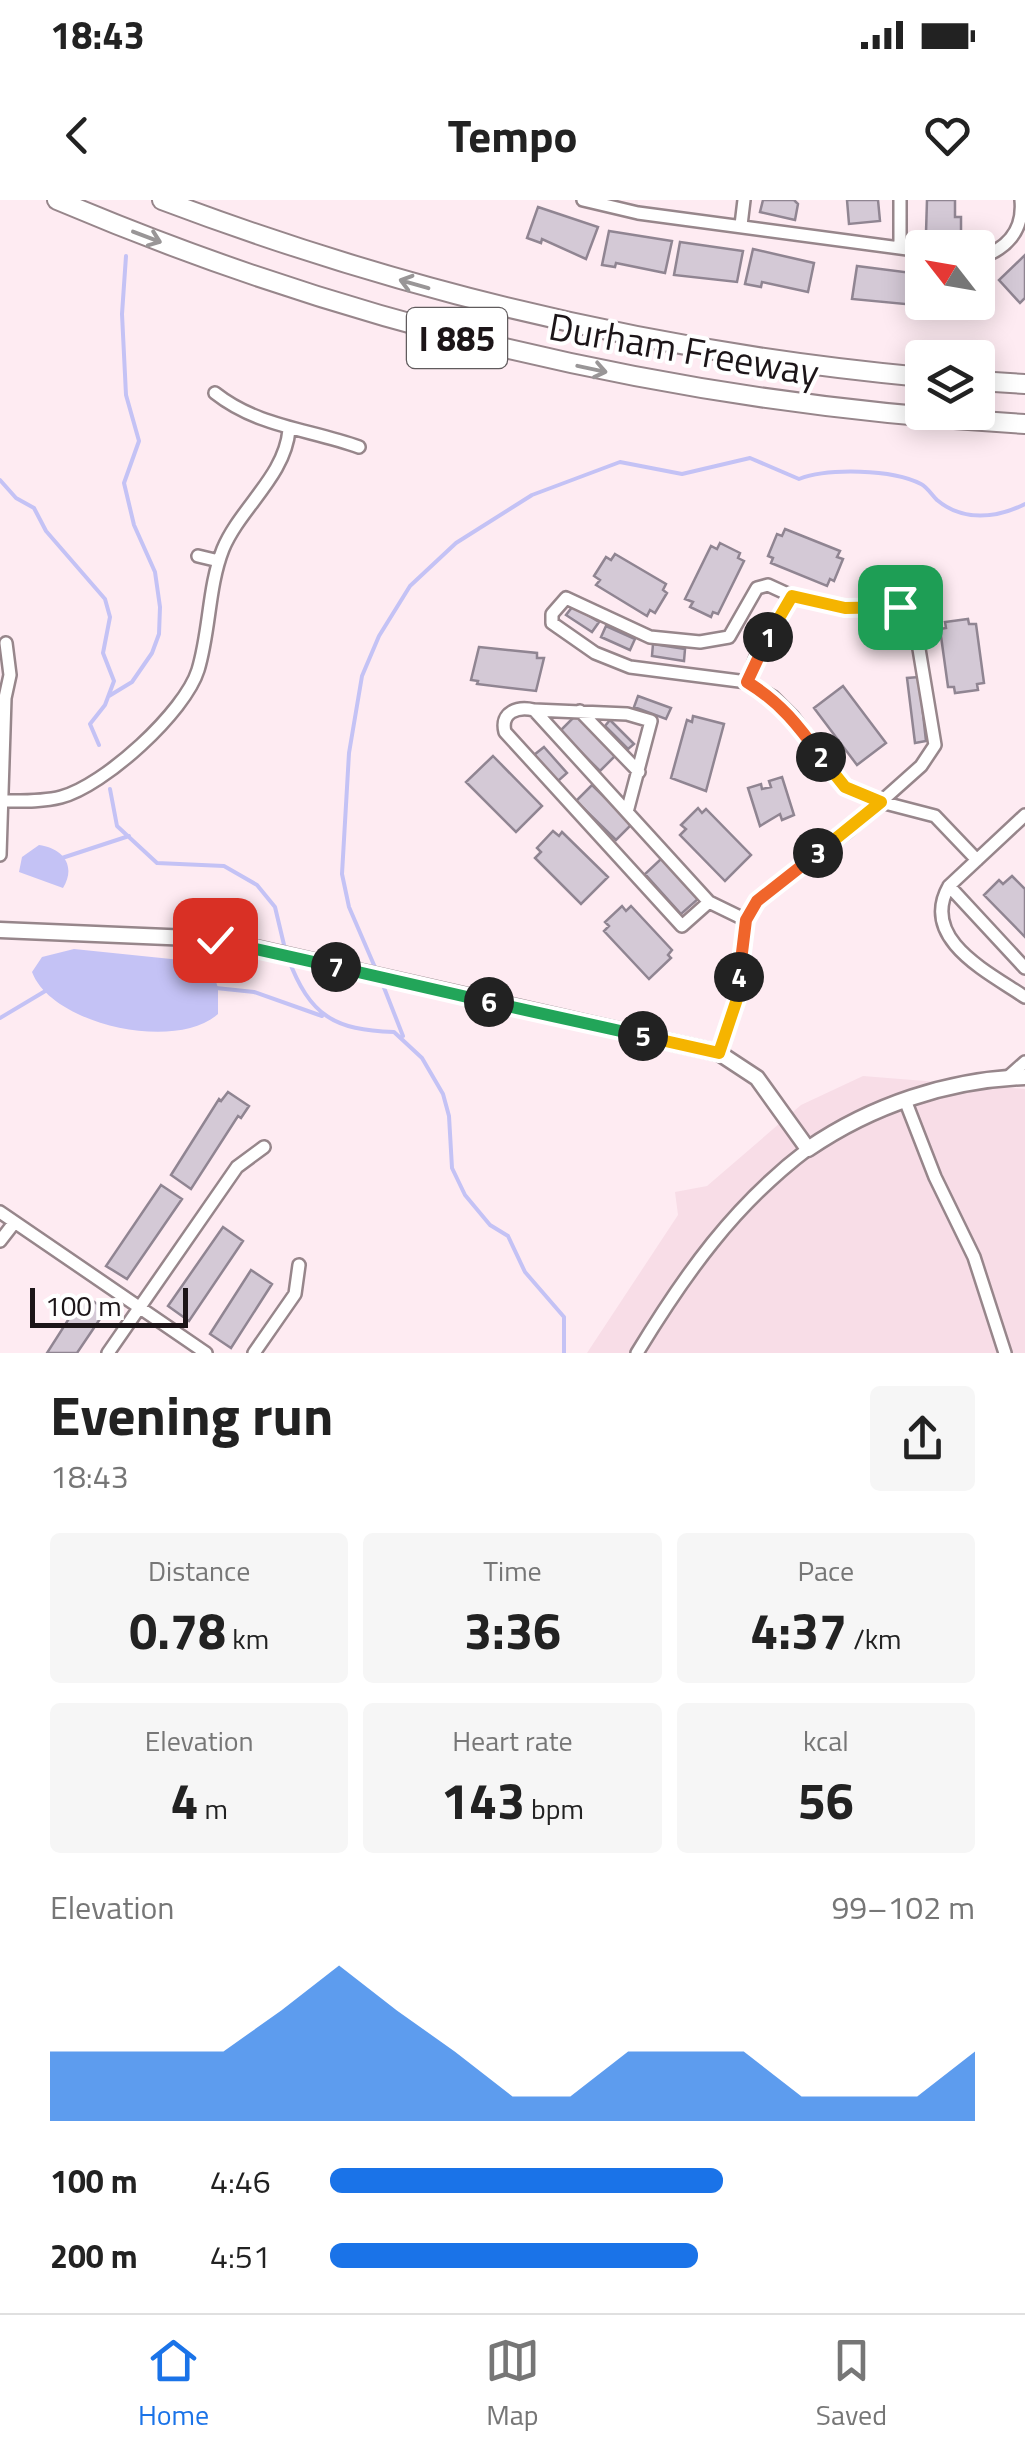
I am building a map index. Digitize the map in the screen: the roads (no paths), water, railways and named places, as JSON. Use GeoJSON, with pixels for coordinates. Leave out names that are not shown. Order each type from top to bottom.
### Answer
{"type":"FeatureCollection","features":[{"type":"Feature","properties":{"kind":"highway","name":"Durham Freeway"},"geometry":{"type":"LineString","coordinates":[[57,200],[194,255],[304,293],[530,356],[758,398],[1025,424]]}},
{"type":"Feature","properties":{"kind":"highway","name":"Durham Freeway"},"geometry":{"type":"LineString","coordinates":[[162,200],[353,266],[538,316],[726,353],[905,375]]}},
{"type":"Feature","properties":{"kind":"highway"},"geometry":{"type":"LineString","coordinates":[[995,382],[1025,384]]}},
{"type":"Feature","properties":{"kind":"main road"},"geometry":{"type":"LineString","coordinates":[[0,930],[215,940],[719,1053],[758,1078],[808,1149],[850,1123],[954,1084],[1025,1077]]}},
{"type":"Feature","properties":{"kind":"street"},"geometry":{"type":"LineString","coordinates":[[583,200],[905,248]]}},
{"type":"Feature","properties":{"kind":"street"},"geometry":{"type":"LineString","coordinates":[[740,225],[744,200]]}},
{"type":"Feature","properties":{"kind":"street"},"geometry":{"type":"LineString","coordinates":[[900,200],[900,248]]}},
{"type":"Feature","properties":{"kind":"street"},"geometry":{"type":"LineString","coordinates":[[995,252],[1016,235],[1022,214],[1020,200]]}},
{"type":"Feature","properties":{"kind":"street"},"geometry":{"type":"LineString","coordinates":[[215,393],[245,413],[290,430],[322,434],[359,447]]}},
{"type":"Feature","properties":{"kind":"street"},"geometry":{"type":"LineString","coordinates":[[1,801],[42,800],[78,790],[157,731],[177,710],[198,671],[219,561],[233,532],[275,470],[290,430]]}},
{"type":"Feature","properties":{"kind":"street"},"geometry":{"type":"LineString","coordinates":[[198,556],[219,561]]}},
{"type":"Feature","properties":{"kind":"street"},"geometry":{"type":"LineString","coordinates":[[719,1053],[737,999],[746,920],[766,892],[881,802],[922,766],[935,745],[914,619],[910,611],[900,607],[845,608],[792,596],[768,585],[757,588],[729,637],[700,642],[650,638],[566,598],[552,614],[552,623],[558,630],[630,667],[747,682],[773,697],[793,717],[845,787],[881,802],[935,816],[977,860]]}},
{"type":"Feature","properties":{"kind":"street"},"geometry":{"type":"LineString","coordinates":[[747,682],[756,657],[792,596]]}},
{"type":"Feature","properties":{"kind":"street"},"geometry":{"type":"LineString","coordinates":[[0,855],[10,675],[6,643]]}},
{"type":"Feature","properties":{"kind":"street"},"geometry":{"type":"LineString","coordinates":[[627,812],[651,721],[627,714],[520,707],[511,712],[505,732],[682,926],[710,902]]}},
{"type":"Feature","properties":{"kind":"street"},"geometry":{"type":"LineString","coordinates":[[534,710],[710,902],[746,920]]}},
{"type":"Feature","properties":{"kind":"street"},"geometry":{"type":"LineString","coordinates":[[580,711],[638,772]]}},
{"type":"Feature","properties":{"kind":"street"},"geometry":{"type":"LineString","coordinates":[[1025,815],[949,886],[941,914],[951,943],[1025,997]]}},
{"type":"Feature","properties":{"kind":"street"},"geometry":{"type":"LineString","coordinates":[[949,886],[1025,968]]}},
{"type":"Feature","properties":{"kind":"street"},"geometry":{"type":"LineString","coordinates":[[1008,987],[1025,1008]]}},
{"type":"Feature","properties":{"kind":"street"},"geometry":{"type":"LineString","coordinates":[[1007,1078],[1025,1062]]}},
{"type":"Feature","properties":{"kind":"street"},"geometry":{"type":"LineString","coordinates":[[906,1100],[935,1176],[974,1257],[1005,1353]]}},
{"type":"Feature","properties":{"kind":"street"},"geometry":{"type":"LineString","coordinates":[[108,1353],[237,1167],[264,1147]]}},
{"type":"Feature","properties":{"kind":"street"},"geometry":{"type":"LineString","coordinates":[[636,1353],[711,1240],[750,1196],[808,1149]]}},
{"type":"Feature","properties":{"kind":"street"},"geometry":{"type":"LineString","coordinates":[[0,1212],[206,1353]]}},
{"type":"Feature","properties":{"kind":"street"},"geometry":{"type":"LineString","coordinates":[[0,1242],[14,1223]]}},
{"type":"Feature","properties":{"kind":"street"},"geometry":{"type":"LineString","coordinates":[[254,1353],[294,1294],[299,1264]]}},
{"type":"Feature","properties":{"kind":"water"},"geometry":{"type":"Polygon","coordinates":[[[39,845],[65,859],[68,872],[63,888],[19,872],[22,857],[39,845]]]}},
{"type":"Feature","properties":{"kind":"water"},"geometry":{"type":"Polygon","coordinates":[[[74,949],[210,963],[218,988],[218,1014],[199,1025],[174,1031],[117,1027],[89,1019],[44,991],[32,972],[42,957],[74,949]]]}},
{"type":"Feature","properties":{"kind":"waterway"},"geometry":{"type":"LineString","coordinates":[[109,696],[132,682],[152,653],[159,634],[155,572],[134,525],[124,483],[139,441],[126,395],[122,314],[126,256]]}},
{"type":"Feature","properties":{"kind":"waterway"},"geometry":{"type":"LineString","coordinates":[[377,972],[349,907],[342,874],[349,753],[362,676],[379,636],[410,586],[456,543],[532,495],[620,462],[682,474],[750,458],[799,479],[826,473],[894,475],[923,485],[947,507],[969,515],[992,515],[1025,504]]}},
{"type":"Feature","properties":{"kind":"waterway"},"geometry":{"type":"LineString","coordinates":[[0,480],[16,498],[34,508],[46,531],[105,599],[110,617],[103,653],[114,681],[105,705],[90,724],[99,745]]}},
{"type":"Feature","properties":{"kind":"waterway"},"geometry":{"type":"LineString","coordinates":[[110,789],[117,826],[157,863],[224,866],[257,885],[275,907],[285,949]]}},
{"type":"Feature","properties":{"kind":"waterway"},"geometry":{"type":"LineString","coordinates":[[62,858],[129,836]]}},
{"type":"Feature","properties":{"kind":"waterway"},"geometry":{"type":"LineString","coordinates":[[288,958],[305,994],[327,1016],[355,1028],[394,1032],[422,1058],[443,1094],[449,1116],[452,1168],[465,1195],[490,1225],[508,1236],[525,1272],[564,1317],[564,1353]]}},
{"type":"Feature","properties":{"kind":"waterway"},"geometry":{"type":"LineString","coordinates":[[381,980],[403,1036]]}},
{"type":"Feature","properties":{"kind":"waterway"},"geometry":{"type":"LineString","coordinates":[[216,988],[254,992],[322,1016]]}},
{"type":"Feature","properties":{"kind":"waterway"},"geometry":{"type":"LineString","coordinates":[[0,1018],[47,990]]}}]}
